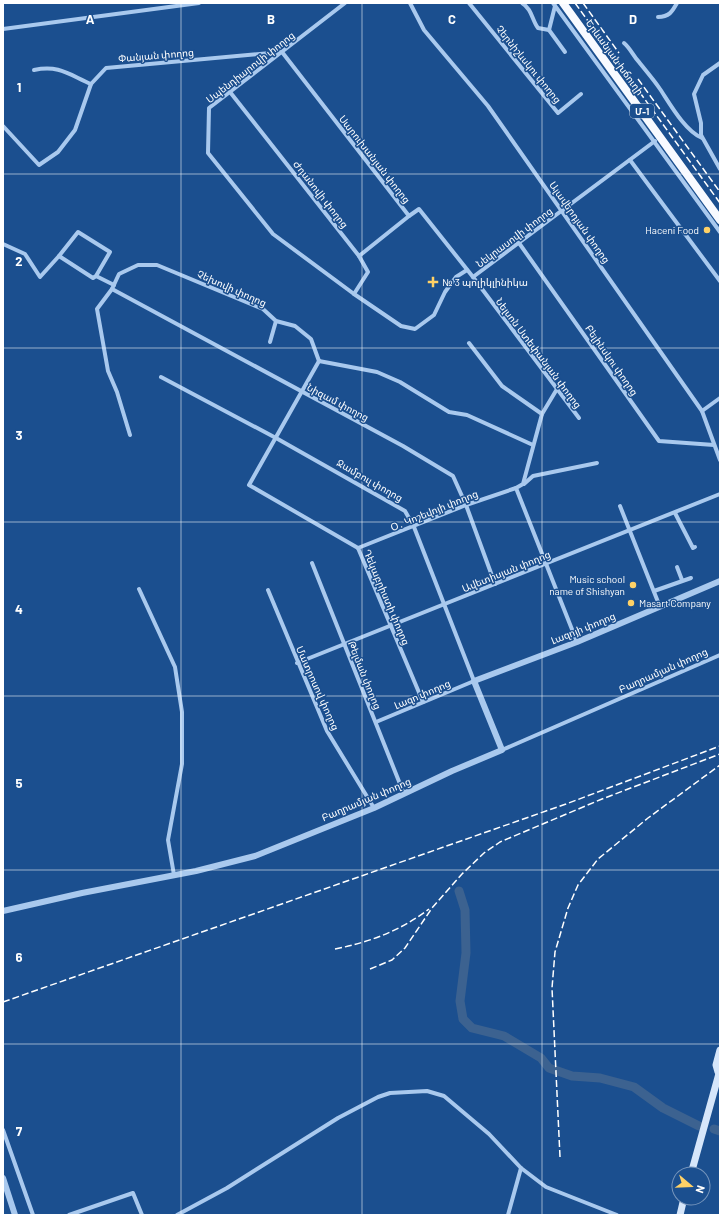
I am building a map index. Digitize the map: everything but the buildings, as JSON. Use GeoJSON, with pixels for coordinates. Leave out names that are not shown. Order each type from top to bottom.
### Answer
{"type":"FeatureCollection","features":[{"type":"Feature","properties":{"kind":"highway","name":"Երևանյան խճուղի"},"geometry":{"type":"LineString","coordinates":[[563,3],[657,140],[720,220]]}},
{"type":"Feature","properties":{"kind":"main road"},"geometry":{"type":"LineString","coordinates":[[693,1166],[719,1071],[716,1065],[720,1050]]}},
{"type":"Feature","properties":{"kind":"street"},"geometry":{"type":"LineString","coordinates":[[3,29],[199,3]]}},
{"type":"Feature","properties":{"kind":"street","name":"Սպենդիարովի փողոց"},"geometry":{"type":"LineString","coordinates":[[346,3],[209,108],[208,153],[272,234],[354,294],[401,326],[415,329]]}},
{"type":"Feature","properties":{"kind":"street","name":"Ալավերդյան փողոց"},"geometry":{"type":"LineString","coordinates":[[410,3],[424,30],[488,106],[563,210],[702,412],[720,460]]}},
{"type":"Feature","properties":{"kind":"street","name":"Չերնիշևսկու փողոց"},"geometry":{"type":"LineString","coordinates":[[469,3],[558,113],[581,94]]}},
{"type":"Feature","properties":{"kind":"street"},"geometry":{"type":"LineString","coordinates":[[522,3],[533,15],[533,22],[538,28],[550,30]]}},
{"type":"Feature","properties":{"kind":"street"},"geometry":{"type":"LineString","coordinates":[[658,16],[665,17],[669,15],[677,3]]}},
{"type":"Feature","properties":{"kind":"street"},"geometry":{"type":"LineString","coordinates":[[554,4],[550,30],[565,52]]}},
{"type":"Feature","properties":{"kind":"street"},"geometry":{"type":"LineString","coordinates":[[554,4],[657,140],[720,232]]}},
{"type":"Feature","properties":{"kind":"street"},"geometry":{"type":"LineString","coordinates":[[624,43],[632,51],[637,60],[660,88],[678,116],[697,136],[702,138]]}},
{"type":"Feature","properties":{"kind":"street","name":"Փանյան փողոց"},"geometry":{"type":"LineString","coordinates":[[3,126],[40,165],[58,152],[75,130],[90,84],[106,68],[282,52]]}},
{"type":"Feature","properties":{"kind":"street","name":"Սարուխանյան փողոց"},"geometry":{"type":"LineString","coordinates":[[282,52],[409,216],[419,209],[473,277]]}},
{"type":"Feature","properties":{"kind":"street"},"geometry":{"type":"LineString","coordinates":[[720,63],[703,75],[694,94],[701,123],[702,138],[720,169]]}},
{"type":"Feature","properties":{"kind":"street"},"geometry":{"type":"LineString","coordinates":[[34,70],[48,67],[65,70],[90,84]]}},
{"type":"Feature","properties":{"kind":"street","name":"Ժդանովի փողոց"},"geometry":{"type":"LineString","coordinates":[[230,92],[359,256],[368,272],[354,294]]}},
{"type":"Feature","properties":{"kind":"street","name":"Նեկրասովի փողոց"},"geometry":{"type":"LineString","coordinates":[[473,277],[657,140]]}},
{"type":"Feature","properties":{"kind":"street"},"geometry":{"type":"LineString","coordinates":[[630,160],[720,281]]}},
{"type":"Feature","properties":{"kind":"street"},"geometry":{"type":"LineString","coordinates":[[359,256],[409,216]]}},
{"type":"Feature","properties":{"kind":"street"},"geometry":{"type":"LineString","coordinates":[[3,244],[25,254],[40,277],[78,232],[110,252],[96,276]]}},
{"type":"Feature","properties":{"kind":"street","name":"Բելինսկու փողոց"},"geometry":{"type":"LineString","coordinates":[[519,243],[659,441],[714,445]]}},
{"type":"Feature","properties":{"kind":"street","name":"Նիզամ փողոց"},"geometry":{"type":"LineString","coordinates":[[59,256],[93,278],[96,276],[113,287],[402,446],[453,476],[466,505],[495,584]]}},
{"type":"Feature","properties":{"kind":"street","name":"Չեխովի փողոց"},"geometry":{"type":"LineString","coordinates":[[130,436],[117,392],[108,370],[97,309],[113,287],[120,274],[138,265],[157,265],[264,309],[276,321],[295,326],[311,339],[319,361]]}},
{"type":"Feature","properties":{"kind":"street","name":"Նեկրասովի փողոց"},"geometry":{"type":"LineString","coordinates":[[415,329],[434,315],[452,282],[467,270]]}},
{"type":"Feature","properties":{"kind":"street","name":"Նելսոն Ստեփանյան փողոց"},"geometry":{"type":"LineString","coordinates":[[473,277],[579,418]]}},
{"type":"Feature","properties":{"kind":"street"},"geometry":{"type":"LineString","coordinates":[[270,342],[276,321]]}},
{"type":"Feature","properties":{"kind":"street"},"geometry":{"type":"LineString","coordinates":[[469,343],[502,386],[542,414]]}},
{"type":"Feature","properties":{"kind":"street"},"geometry":{"type":"LineString","coordinates":[[276,438],[319,361],[377,372],[400,382],[449,412],[467,415],[533,445]]}},
{"type":"Feature","properties":{"kind":"street","name":"Ջամբուլ փողոց"},"geometry":{"type":"LineString","coordinates":[[161,377],[276,438],[405,511],[414,527],[502,750]]}},
{"type":"Feature","properties":{"kind":"street"},"geometry":{"type":"LineString","coordinates":[[524,484],[542,414],[557,389]]}},
{"type":"Feature","properties":{"kind":"street"},"geometry":{"type":"LineString","coordinates":[[702,412],[720,398]]}},
{"type":"Feature","properties":{"kind":"street","name":"Դեկաբրիստի փողոց"},"geometry":{"type":"LineString","coordinates":[[276,438],[249,485],[358,548],[423,702]]}},
{"type":"Feature","properties":{"kind":"street"},"geometry":{"type":"LineString","coordinates":[[524,484],[533,476],[596,463]]}},
{"type":"Feature","properties":{"kind":"street","name":"Օ․ Կոշեվոյի փողոց"},"geometry":{"type":"LineString","coordinates":[[358,548],[414,527],[466,505],[524,484]]}},
{"type":"Feature","properties":{"kind":"street"},"geometry":{"type":"LineString","coordinates":[[516,488],[577,642]]}},
{"type":"Feature","properties":{"kind":"street","name":"Ավետիսյան փողոց"},"geometry":{"type":"LineString","coordinates":[[297,663],[720,494]]}},
{"type":"Feature","properties":{"kind":"street"},"geometry":{"type":"LineString","coordinates":[[620,506],[660,607]]}},
{"type":"Feature","properties":{"kind":"street"},"geometry":{"type":"LineString","coordinates":[[675,512],[692,548],[695,547]]}},
{"type":"Feature","properties":{"kind":"street","name":"Թելման փողոց"},"geometry":{"type":"LineString","coordinates":[[312,563],[404,794]]}},
{"type":"Feature","properties":{"kind":"street"},"geometry":{"type":"LineString","coordinates":[[677,567],[682,580]]}},
{"type":"Feature","properties":{"kind":"street"},"geometry":{"type":"LineString","coordinates":[[654,591],[690,578]]}},
{"type":"Feature","properties":{"kind":"street","name":"Լազոյի փողոց"},"geometry":{"type":"LineString","coordinates":[[474,681],[577,642],[720,581]]}},
{"type":"Feature","properties":{"kind":"street"},"geometry":{"type":"LineString","coordinates":[[139,589],[175,668],[182,712],[182,764],[168,840],[174,875]]}},
{"type":"Feature","properties":{"kind":"street","name":"Մատրոսով փողոց"},"geometry":{"type":"LineString","coordinates":[[268,590],[297,663],[327,731],[374,808]]}},
{"type":"Feature","properties":{"kind":"street","name":"Բաղրամյան փողոց"},"geometry":{"type":"LineString","coordinates":[[3,911],[82,893],[174,875],[255,856],[374,808],[502,750],[720,655]]}},
{"type":"Feature","properties":{"kind":"street","name":"Լազո փողոց"},"geometry":{"type":"LineString","coordinates":[[376,722],[474,681]]}},
{"type":"Feature","properties":{"kind":"street"},"geometry":{"type":"LineString","coordinates":[[177,1215],[227,1188],[338,1118],[390,1093],[426,1091],[444,1096],[489,1134],[521,1168],[546,1187],[617,1215]]}},
{"type":"Feature","properties":{"kind":"street"},"geometry":{"type":"LineString","coordinates":[[3,1130],[33,1215]]}},
{"type":"Feature","properties":{"kind":"street"},"geometry":{"type":"LineString","coordinates":[[508,1215],[521,1168]]}},
{"type":"Feature","properties":{"kind":"street"},"geometry":{"type":"LineString","coordinates":[[3,1178],[15,1215]]}},
{"type":"Feature","properties":{"kind":"street"},"geometry":{"type":"LineString","coordinates":[[68,1215],[133,1193],[142,1215]]}},
{"type":"Feature","properties":{"kind":"waterway"},"geometry":{"type":"LineString","coordinates":[[459,891],[465,910],[466,953],[460,1001],[463,1019],[472,1028],[504,1036],[541,1058],[549,1068],[572,1076],[600,1078],[634,1087],[663,1108],[699,1126]]}},
{"type":"Feature","properties":{"kind":"waterway"},"geometry":{"type":"LineString","coordinates":[[714,1129],[720,1131]]}},
{"type":"Feature","properties":{"kind":"railway"},"geometry":{"type":"LineString","coordinates":[[575,3],[720,203]]}},
{"type":"Feature","properties":{"kind":"railway"},"geometry":{"type":"LineString","coordinates":[[583,3],[619,53]]}},
{"type":"Feature","properties":{"kind":"railway"},"geometry":{"type":"LineString","coordinates":[[638,79],[720,192]]}},
{"type":"Feature","properties":{"kind":"railway"},"geometry":{"type":"LineString","coordinates":[[3,1002],[566,804],[720,746]]}},
{"type":"Feature","properties":{"kind":"railway"},"geometry":{"type":"LineString","coordinates":[[370,969],[392,960],[405,948],[432,908],[462,874],[484,853],[500,842],[602,799],[720,754]]}},
{"type":"Feature","properties":{"kind":"railway"},"geometry":{"type":"LineString","coordinates":[[560,1157],[552,988],[555,952],[568,908],[578,885],[598,859],[648,818],[720,765]]}},
{"type":"Feature","properties":{"kind":"railway"},"geometry":{"type":"LineString","coordinates":[[335,949],[384,935],[407,924],[429,909]]}},
{"type":"Feature","properties":{"kind":"place","name":"Haceni Food"},"geometry":{"type":"Point","coordinates":[707,230]}},
{"type":"Feature","properties":{"kind":"place","name":"№ 3 պոլիկլինիկա"},"geometry":{"type":"Point","coordinates":[433,282]}},
{"type":"Feature","properties":{"kind":"place","name":"Music school name of Shishyan"},"geometry":{"type":"Point","coordinates":[633,585]}},
{"type":"Feature","properties":{"kind":"place","name":"Masart Company"},"geometry":{"type":"Point","coordinates":[631,603]}}]}
